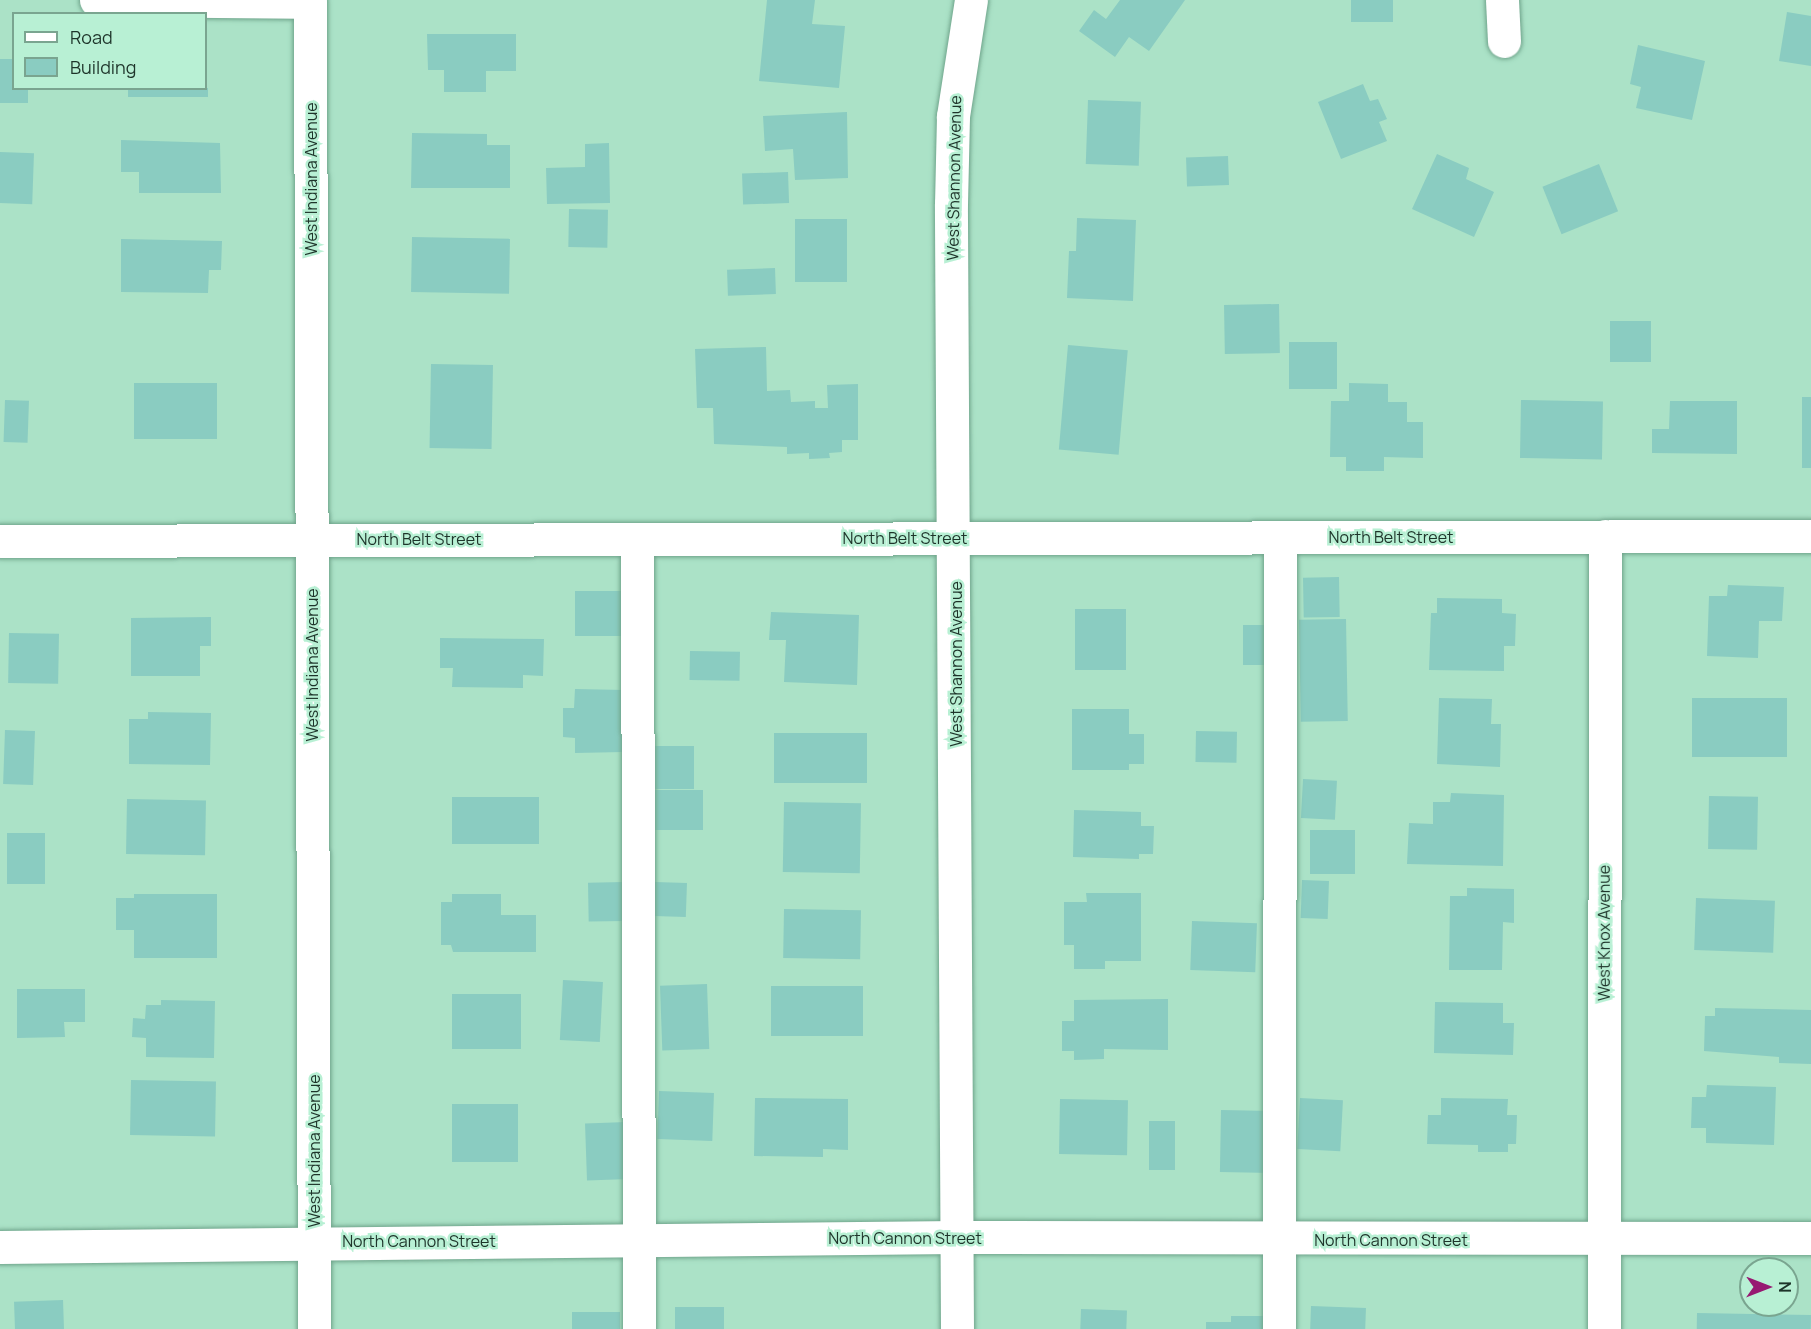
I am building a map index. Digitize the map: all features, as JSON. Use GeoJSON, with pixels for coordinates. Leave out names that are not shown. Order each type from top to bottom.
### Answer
{"type":"FeatureCollection","features":[{"type":"Feature","properties":{"kind":"street","name":"West Indiana Avenue"},"geometry":{"type":"LineString","coordinates":[[96,0],[310,2],[314,1329]]}},
{"type":"Feature","properties":{"kind":"street","name":"West Shannon Avenue"},"geometry":{"type":"LineString","coordinates":[[957,1329],[952,116],[971,0]]}},
{"type":"Feature","properties":{"kind":"street"},"geometry":{"type":"LineString","coordinates":[[1502,0],[1504,41]]}},
{"type":"Feature","properties":{"kind":"street","name":"West Knox Avenue"},"geometry":{"type":"LineString","coordinates":[[1605,536],[1605,1329]]}},
{"type":"Feature","properties":{"kind":"street","name":"North Belt Street"},"geometry":{"type":"LineString","coordinates":[[0,541],[1811,536]]}},
{"type":"Feature","properties":{"kind":"street"},"geometry":{"type":"LineString","coordinates":[[1279,1329],[1280,537]]}},
{"type":"Feature","properties":{"kind":"street"},"geometry":{"type":"LineString","coordinates":[[637,539],[639,1329]]}},
{"type":"Feature","properties":{"kind":"street","name":"North Cannon Street"},"geometry":{"type":"LineString","coordinates":[[0,1247],[957,1237],[1278,1240],[1811,1238]]}},
{"type":"Feature","properties":{"kind":"building"},"geometry":{"type":"Polygon","coordinates":[[[767,0],[815,0],[812,24],[845,26],[839,88],[759,81],[767,0]]]}},
{"type":"Feature","properties":{"kind":"building"},"geometry":{"type":"Polygon","coordinates":[[[1120,0],[1185,0],[1149,51],[1129,37],[1115,57],[1079,31],[1094,10],[1106,19],[1120,0]]]}},
{"type":"Feature","properties":{"kind":"building"},"geometry":{"type":"Polygon","coordinates":[[[1351,0],[1393,0],[1393,22],[1351,22],[1351,0]]]}},
{"type":"Feature","properties":{"kind":"building"},"geometry":{"type":"Polygon","coordinates":[[[1787,12],[1811,16],[1811,66],[1779,61],[1787,12]]]}},
{"type":"Feature","properties":{"kind":"building"},"geometry":{"type":"Polygon","coordinates":[[[427,34],[516,34],[516,71],[486,71],[486,92],[444,92],[444,70],[428,70],[427,34]]]}},
{"type":"Feature","properties":{"kind":"building"},"geometry":{"type":"Polygon","coordinates":[[[1638,45],[1705,61],[1692,120],[1636,108],[1641,87],[1630,84],[1638,45]]]}},
{"type":"Feature","properties":{"kind":"building"},"geometry":{"type":"Polygon","coordinates":[[[0,59],[12,59],[12,90],[28,90],[28,103],[0,103],[0,59]]]}},
{"type":"Feature","properties":{"kind":"building"},"geometry":{"type":"Polygon","coordinates":[[[1363,84],[1370,101],[1378,99],[1387,119],[1379,122],[1387,141],[1341,159],[1318,102],[1363,84]]]}},
{"type":"Feature","properties":{"kind":"building"},"geometry":{"type":"Polygon","coordinates":[[[208,88],[208,97],[128,97],[128,90],[207,90],[208,88]]]}},
{"type":"Feature","properties":{"kind":"building"},"geometry":{"type":"Polygon","coordinates":[[[1088,100],[1141,102],[1139,166],[1086,164],[1088,100]]]}},
{"type":"Feature","properties":{"kind":"building"},"geometry":{"type":"Polygon","coordinates":[[[847,112],[848,178],[795,180],[793,149],[765,151],[763,116],[847,112]]]}},
{"type":"Feature","properties":{"kind":"building"},"geometry":{"type":"Polygon","coordinates":[[[412,133],[487,134],[487,145],[510,145],[510,188],[411,188],[412,133]]]}},
{"type":"Feature","properties":{"kind":"building"},"geometry":{"type":"Polygon","coordinates":[[[121,140],[220,143],[221,193],[139,193],[139,172],[121,172],[121,140]]]}},
{"type":"Feature","properties":{"kind":"building"},"geometry":{"type":"Polygon","coordinates":[[[609,143],[610,203],[547,204],[546,168],[585,167],[585,144],[609,143]]]}},
{"type":"Feature","properties":{"kind":"building"},"geometry":{"type":"Polygon","coordinates":[[[0,152],[34,153],[32,204],[0,203],[0,152]]]}},
{"type":"Feature","properties":{"kind":"building"},"geometry":{"type":"Polygon","coordinates":[[[1437,154],[1469,168],[1466,179],[1494,192],[1474,237],[1412,209],[1437,154]]]}},
{"type":"Feature","properties":{"kind":"building"},"geometry":{"type":"Polygon","coordinates":[[[1228,156],[1229,185],[1187,186],[1186,157],[1228,156]]]}},
{"type":"Feature","properties":{"kind":"building"},"geometry":{"type":"Polygon","coordinates":[[[1599,164],[1618,211],[1562,234],[1542,187],[1599,164]]]}},
{"type":"Feature","properties":{"kind":"building"},"geometry":{"type":"Polygon","coordinates":[[[788,172],[789,203],[743,205],[742,174],[788,172]]]}},
{"type":"Feature","properties":{"kind":"building"},"geometry":{"type":"Polygon","coordinates":[[[569,209],[608,210],[607,248],[568,247],[569,209]]]}},
{"type":"Feature","properties":{"kind":"building"},"geometry":{"type":"Polygon","coordinates":[[[1077,218],[1136,220],[1133,301],[1067,298],[1069,251],[1076,251],[1077,218]]]}},
{"type":"Feature","properties":{"kind":"building"},"geometry":{"type":"Polygon","coordinates":[[[795,219],[847,219],[847,282],[795,282],[795,219]]]}},
{"type":"Feature","properties":{"kind":"building"},"geometry":{"type":"Polygon","coordinates":[[[412,237],[510,239],[509,294],[411,292],[412,237]]]}},
{"type":"Feature","properties":{"kind":"building"},"geometry":{"type":"Polygon","coordinates":[[[121,239],[222,241],[221,270],[209,270],[208,293],[121,292],[121,239]]]}},
{"type":"Feature","properties":{"kind":"building"},"geometry":{"type":"Polygon","coordinates":[[[775,268],[776,294],[728,296],[727,270],[775,268]]]}},
{"type":"Feature","properties":{"kind":"building"},"geometry":{"type":"Polygon","coordinates":[[[1279,304],[1280,353],[1225,354],[1224,305],[1279,304]]]}},
{"type":"Feature","properties":{"kind":"building"},"geometry":{"type":"Polygon","coordinates":[[[1610,321],[1651,321],[1651,362],[1610,362],[1610,321]]]}},
{"type":"Feature","properties":{"kind":"building"},"geometry":{"type":"Polygon","coordinates":[[[1289,342],[1337,342],[1337,389],[1289,389],[1289,342]]]}},
{"type":"Feature","properties":{"kind":"building"},"geometry":{"type":"Polygon","coordinates":[[[1068,345],[1128,350],[1119,455],[1059,450],[1068,345]]]}},
{"type":"Feature","properties":{"kind":"building"},"geometry":{"type":"Polygon","coordinates":[[[766,347],[767,391],[790,390],[791,402],[815,401],[815,408],[828,408],[827,385],[858,384],[858,440],[842,440],[842,452],[829,453],[830,458],[809,459],[809,453],[787,454],[787,447],[714,444],[713,408],[697,408],[695,349],[766,347]]]}},
{"type":"Feature","properties":{"kind":"building"},"geometry":{"type":"Polygon","coordinates":[[[431,364],[493,365],[492,449],[430,448],[431,364]]]}},
{"type":"Feature","properties":{"kind":"building"},"geometry":{"type":"Polygon","coordinates":[[[134,383],[217,383],[217,439],[134,439],[134,383]]]}},
{"type":"Feature","properties":{"kind":"building"},"geometry":{"type":"Polygon","coordinates":[[[1349,383],[1388,384],[1388,402],[1407,402],[1407,422],[1423,422],[1423,458],[1384,457],[1384,471],[1346,471],[1346,457],[1330,457],[1331,401],[1349,401],[1349,383]]]}},
{"type":"Feature","properties":{"kind":"building"},"geometry":{"type":"Polygon","coordinates":[[[1802,397],[1811,397],[1811,468],[1802,468],[1802,397]]]}},
{"type":"Feature","properties":{"kind":"building"},"geometry":{"type":"Polygon","coordinates":[[[5,400],[29,401],[28,443],[4,442],[5,400]]]}},
{"type":"Feature","properties":{"kind":"building"},"geometry":{"type":"Polygon","coordinates":[[[1521,400],[1603,401],[1602,459],[1520,458],[1521,400]]]}},
{"type":"Feature","properties":{"kind":"building"},"geometry":{"type":"Polygon","coordinates":[[[1670,401],[1737,401],[1737,454],[1652,453],[1652,429],[1669,429],[1670,401]]]}},
{"type":"Feature","properties":{"kind":"building"},"geometry":{"type":"Polygon","coordinates":[[[1339,577],[1340,617],[1304,618],[1303,578],[1339,577]]]}},
{"type":"Feature","properties":{"kind":"building"},"geometry":{"type":"Polygon","coordinates":[[[1728,585],[1784,587],[1782,621],[1759,621],[1758,658],[1707,656],[1709,596],[1727,596],[1728,585]]]}},
{"type":"Feature","properties":{"kind":"building"},"geometry":{"type":"Polygon","coordinates":[[[575,591],[623,591],[623,636],[575,636],[575,591]]]}},
{"type":"Feature","properties":{"kind":"building"},"geometry":{"type":"Polygon","coordinates":[[[1437,598],[1502,599],[1502,613],[1516,614],[1515,646],[1504,646],[1504,671],[1429,670],[1431,613],[1437,613],[1437,598]]]}},
{"type":"Feature","properties":{"kind":"building"},"geometry":{"type":"Polygon","coordinates":[[[1075,609],[1126,609],[1126,670],[1075,670],[1075,609]]]}},
{"type":"Feature","properties":{"kind":"building"},"geometry":{"type":"Polygon","coordinates":[[[771,612],[859,615],[857,685],[784,682],[786,640],[769,640],[771,612]]]}},
{"type":"Feature","properties":{"kind":"building"},"geometry":{"type":"Polygon","coordinates":[[[211,617],[211,646],[200,646],[200,676],[131,676],[131,618],[211,617]]]}},
{"type":"Feature","properties":{"kind":"building"},"geometry":{"type":"Polygon","coordinates":[[[1346,619],[1348,721],[1301,722],[1299,620],[1346,619]]]}},
{"type":"Feature","properties":{"kind":"building"},"geometry":{"type":"Polygon","coordinates":[[[1243,625],[1267,625],[1267,665],[1243,665],[1243,625]]]}},
{"type":"Feature","properties":{"kind":"building"},"geometry":{"type":"Polygon","coordinates":[[[9,633],[59,634],[58,684],[8,683],[9,633]]]}},
{"type":"Feature","properties":{"kind":"building"},"geometry":{"type":"Polygon","coordinates":[[[440,638],[544,639],[543,676],[523,675],[523,688],[452,687],[453,668],[440,668],[440,638]]]}},
{"type":"Feature","properties":{"kind":"building"},"geometry":{"type":"Polygon","coordinates":[[[690,651],[740,652],[739,681],[689,680],[690,651]]]}},
{"type":"Feature","properties":{"kind":"building"},"geometry":{"type":"Polygon","coordinates":[[[575,689],[624,690],[623,752],[575,753],[575,738],[563,737],[563,708],[574,708],[575,689]]]}},
{"type":"Feature","properties":{"kind":"building"},"geometry":{"type":"Polygon","coordinates":[[[1439,698],[1492,699],[1491,724],[1501,724],[1500,767],[1437,764],[1439,698]]]}},
{"type":"Feature","properties":{"kind":"building"},"geometry":{"type":"Polygon","coordinates":[[[1692,698],[1787,698],[1787,757],[1692,757],[1692,698]]]}},
{"type":"Feature","properties":{"kind":"building"},"geometry":{"type":"Polygon","coordinates":[[[1072,709],[1129,709],[1129,734],[1144,734],[1144,764],[1129,764],[1129,770],[1072,770],[1072,709]]]}},
{"type":"Feature","properties":{"kind":"building"},"geometry":{"type":"Polygon","coordinates":[[[148,712],[211,713],[210,765],[129,764],[129,719],[148,719],[148,712]]]}},
{"type":"Feature","properties":{"kind":"building"},"geometry":{"type":"Polygon","coordinates":[[[5,730],[35,731],[33,785],[3,784],[5,730]]]}},
{"type":"Feature","properties":{"kind":"building"},"geometry":{"type":"Polygon","coordinates":[[[1196,731],[1237,732],[1236,763],[1195,762],[1196,731]]]}},
{"type":"Feature","properties":{"kind":"building"},"geometry":{"type":"Polygon","coordinates":[[[774,733],[867,733],[867,783],[774,783],[774,733]]]}},
{"type":"Feature","properties":{"kind":"building"},"geometry":{"type":"Polygon","coordinates":[[[655,746],[694,746],[694,789],[655,789],[655,746]]]}},
{"type":"Feature","properties":{"kind":"building"},"geometry":{"type":"Polygon","coordinates":[[[1303,779],[1337,781],[1335,820],[1301,818],[1303,779]]]}},
{"type":"Feature","properties":{"kind":"building"},"geometry":{"type":"Polygon","coordinates":[[[654,790],[703,790],[703,830],[654,830],[654,790]]]}},
{"type":"Feature","properties":{"kind":"building"},"geometry":{"type":"Polygon","coordinates":[[[1451,793],[1504,795],[1503,866],[1407,864],[1409,823],[1433,824],[1433,802],[1450,802],[1451,793]]]}},
{"type":"Feature","properties":{"kind":"building"},"geometry":{"type":"Polygon","coordinates":[[[1709,796],[1758,797],[1757,850],[1708,849],[1709,796]]]}},
{"type":"Feature","properties":{"kind":"building"},"geometry":{"type":"Polygon","coordinates":[[[452,797],[539,797],[539,844],[452,844],[452,797]]]}},
{"type":"Feature","properties":{"kind":"building"},"geometry":{"type":"Polygon","coordinates":[[[127,799],[206,800],[205,855],[126,854],[127,799]]]}},
{"type":"Feature","properties":{"kind":"building"},"geometry":{"type":"Polygon","coordinates":[[[784,802],[861,803],[860,873],[783,872],[784,802]]]}},
{"type":"Feature","properties":{"kind":"building"},"geometry":{"type":"Polygon","coordinates":[[[1074,810],[1141,812],[1141,826],[1154,826],[1153,854],[1139,854],[1139,859],[1073,857],[1074,810]]]}},
{"type":"Feature","properties":{"kind":"building"},"geometry":{"type":"Polygon","coordinates":[[[1310,830],[1355,830],[1355,874],[1310,874],[1310,830]]]}},
{"type":"Feature","properties":{"kind":"building"},"geometry":{"type":"Polygon","coordinates":[[[7,833],[45,833],[45,884],[7,884],[7,833]]]}},
{"type":"Feature","properties":{"kind":"building"},"geometry":{"type":"Polygon","coordinates":[[[1302,880],[1329,881],[1328,919],[1301,918],[1302,880]]]}},
{"type":"Feature","properties":{"kind":"building"},"geometry":{"type":"Polygon","coordinates":[[[624,882],[625,921],[589,922],[588,883],[624,882]]]}},
{"type":"Feature","properties":{"kind":"building"},"geometry":{"type":"Polygon","coordinates":[[[655,882],[687,883],[686,917],[654,916],[655,882]]]}},
{"type":"Feature","properties":{"kind":"building"},"geometry":{"type":"Polygon","coordinates":[[[1467,888],[1514,889],[1514,923],[1503,922],[1502,970],[1449,970],[1450,896],[1467,896],[1467,888]]]}},
{"type":"Feature","properties":{"kind":"building"},"geometry":{"type":"Polygon","coordinates":[[[1086,893],[1141,893],[1141,961],[1105,961],[1105,969],[1074,969],[1074,945],[1064,945],[1064,902],[1087,902],[1086,893]]]}},
{"type":"Feature","properties":{"kind":"building"},"geometry":{"type":"Polygon","coordinates":[[[134,894],[217,894],[217,958],[134,958],[134,930],[116,930],[116,898],[134,898],[134,894]]]}},
{"type":"Feature","properties":{"kind":"building"},"geometry":{"type":"Polygon","coordinates":[[[452,894],[501,894],[501,915],[536,915],[536,952],[453,952],[451,945],[441,945],[441,902],[452,902],[452,894]]]}},
{"type":"Feature","properties":{"kind":"building"},"geometry":{"type":"Polygon","coordinates":[[[1696,898],[1775,901],[1773,953],[1694,950],[1696,898]]]}},
{"type":"Feature","properties":{"kind":"building"},"geometry":{"type":"Polygon","coordinates":[[[784,909],[861,910],[860,959],[783,958],[784,909]]]}},
{"type":"Feature","properties":{"kind":"building"},"geometry":{"type":"Polygon","coordinates":[[[1192,921],[1257,923],[1255,972],[1190,970],[1192,921]]]}},
{"type":"Feature","properties":{"kind":"building"},"geometry":{"type":"Polygon","coordinates":[[[563,980],[603,982],[600,1042],[560,1040],[563,980]]]}},
{"type":"Feature","properties":{"kind":"building"},"geometry":{"type":"Polygon","coordinates":[[[707,984],[709,1049],[662,1051],[660,986],[707,984]]]}},
{"type":"Feature","properties":{"kind":"building"},"geometry":{"type":"Polygon","coordinates":[[[771,986],[863,986],[863,1036],[771,1036],[771,986]]]}},
{"type":"Feature","properties":{"kind":"building"},"geometry":{"type":"Polygon","coordinates":[[[17,989],[85,989],[85,1022],[64,1022],[65,1037],[17,1038],[17,989]]]}},
{"type":"Feature","properties":{"kind":"building"},"geometry":{"type":"Polygon","coordinates":[[[452,994],[521,994],[521,1049],[452,1049],[452,994]]]}},
{"type":"Feature","properties":{"kind":"building"},"geometry":{"type":"Polygon","coordinates":[[[1168,999],[1168,1050],[1104,1049],[1104,1059],[1074,1060],[1074,1051],[1062,1051],[1062,1021],[1074,1021],[1074,1000],[1168,999]]]}},
{"type":"Feature","properties":{"kind":"building"},"geometry":{"type":"Polygon","coordinates":[[[161,1000],[215,1001],[214,1058],[146,1057],[146,1038],[132,1037],[133,1018],[145,1019],[146,1005],[161,1005],[161,1000]]]}},
{"type":"Feature","properties":{"kind":"building"},"geometry":{"type":"Polygon","coordinates":[[[1435,1002],[1503,1003],[1503,1023],[1514,1023],[1513,1055],[1434,1053],[1435,1002]]]}},
{"type":"Feature","properties":{"kind":"building"},"geometry":{"type":"Polygon","coordinates":[[[1715,1008],[1811,1010],[1811,1064],[1779,1063],[1779,1057],[1704,1051],[1705,1016],[1715,1016],[1715,1008]]]}},
{"type":"Feature","properties":{"kind":"building"},"geometry":{"type":"Polygon","coordinates":[[[131,1080],[216,1081],[215,1136],[130,1135],[131,1080]]]}},
{"type":"Feature","properties":{"kind":"building"},"geometry":{"type":"Polygon","coordinates":[[[1707,1085],[1776,1087],[1774,1145],[1706,1143],[1706,1128],[1691,1128],[1692,1097],[1706,1097],[1707,1085]]]}},
{"type":"Feature","properties":{"kind":"building"},"geometry":{"type":"Polygon","coordinates":[[[659,1091],[714,1093],[712,1141],[657,1139],[659,1091]]]}},
{"type":"Feature","properties":{"kind":"building"},"geometry":{"type":"Polygon","coordinates":[[[755,1098],[848,1099],[848,1150],[823,1149],[823,1157],[754,1156],[755,1098]]]}},
{"type":"Feature","properties":{"kind":"building"},"geometry":{"type":"Polygon","coordinates":[[[1300,1098],[1343,1100],[1340,1151],[1297,1149],[1300,1098]]]}},
{"type":"Feature","properties":{"kind":"building"},"geometry":{"type":"Polygon","coordinates":[[[1441,1098],[1508,1099],[1507,1115],[1517,1115],[1516,1144],[1508,1144],[1508,1152],[1478,1152],[1478,1145],[1427,1144],[1428,1115],[1441,1115],[1441,1098]]]}},
{"type":"Feature","properties":{"kind":"building"},"geometry":{"type":"Polygon","coordinates":[[[1060,1099],[1128,1100],[1127,1155],[1059,1154],[1060,1099]]]}},
{"type":"Feature","properties":{"kind":"building"},"geometry":{"type":"Polygon","coordinates":[[[452,1104],[518,1104],[518,1162],[452,1162],[452,1104]]]}},
{"type":"Feature","properties":{"kind":"building"},"geometry":{"type":"Polygon","coordinates":[[[1221,1110],[1273,1111],[1272,1173],[1220,1172],[1221,1110]]]}},
{"type":"Feature","properties":{"kind":"building"},"geometry":{"type":"Polygon","coordinates":[[[1149,1121],[1175,1121],[1175,1170],[1149,1170],[1149,1121]]]}},
{"type":"Feature","properties":{"kind":"building"},"geometry":{"type":"Polygon","coordinates":[[[627,1122],[629,1179],[587,1180],[585,1123],[627,1122]]]}},
{"type":"Feature","properties":{"kind":"building"},"geometry":{"type":"Polygon","coordinates":[[[63,1300],[64,1329],[15,1329],[14,1302],[63,1300]]]}},
{"type":"Feature","properties":{"kind":"building"},"geometry":{"type":"Polygon","coordinates":[[[1311,1306],[1366,1308],[1365,1329],[1310,1329],[1311,1306]]]}},
{"type":"Feature","properties":{"kind":"building"},"geometry":{"type":"Polygon","coordinates":[[[675,1307],[724,1307],[724,1329],[675,1329],[675,1307]]]}},
{"type":"Feature","properties":{"kind":"building"},"geometry":{"type":"Polygon","coordinates":[[[1081,1309],[1127,1311],[1126,1329],[1080,1329],[1081,1309]]]}},
{"type":"Feature","properties":{"kind":"building"},"geometry":{"type":"Polygon","coordinates":[[[572,1312],[620,1312],[620,1329],[572,1329],[572,1312]]]}},
{"type":"Feature","properties":{"kind":"building"},"geometry":{"type":"Polygon","coordinates":[[[1697,1313],[1739,1314],[1739,1317],[1799,1317],[1799,1315],[1811,1315],[1811,1329],[1697,1329],[1697,1313]]]}},
{"type":"Feature","properties":{"kind":"building"},"geometry":{"type":"Polygon","coordinates":[[[1231,1316],[1264,1316],[1264,1329],[1206,1329],[1206,1322],[1231,1322],[1231,1316]]]}}]}
